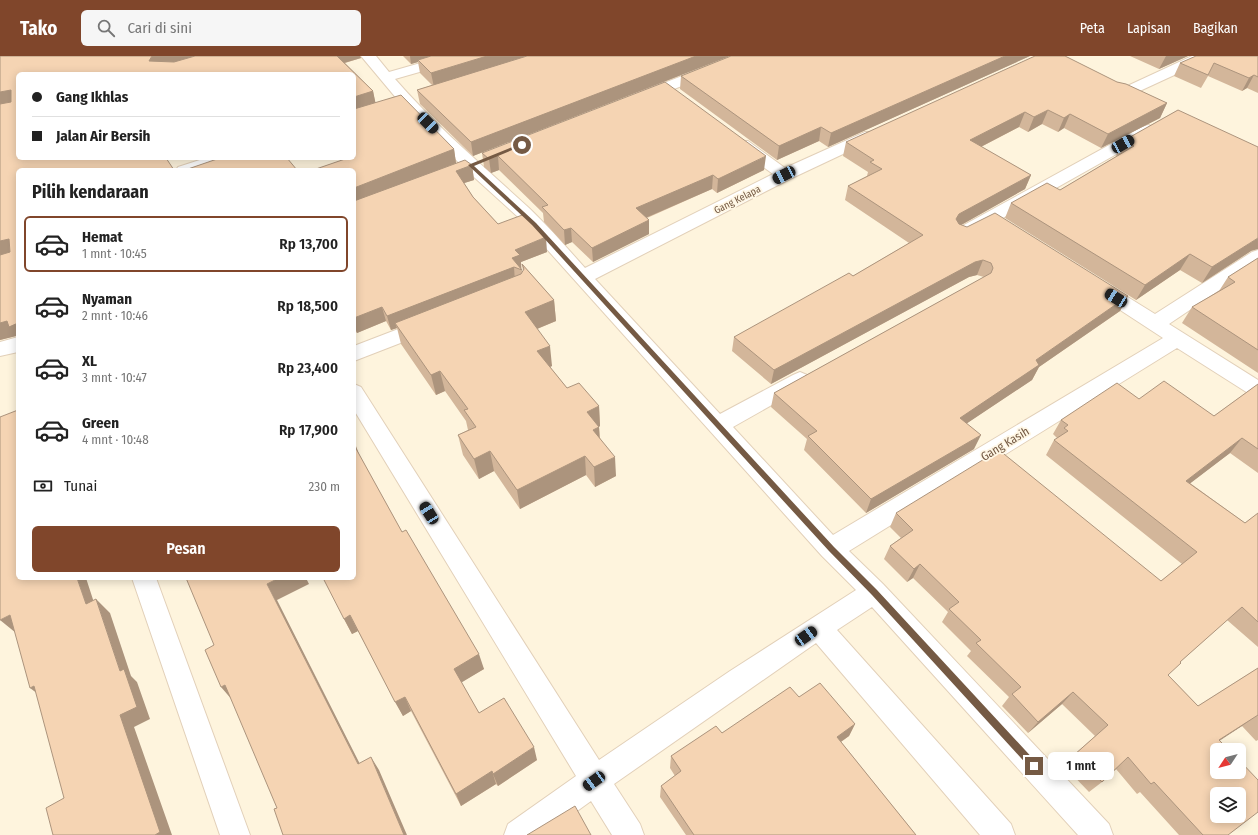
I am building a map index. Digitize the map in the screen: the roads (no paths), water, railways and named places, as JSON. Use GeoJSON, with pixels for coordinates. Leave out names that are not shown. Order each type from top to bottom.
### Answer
{"type":"FeatureCollection","features":[{"type":"Feature","properties":{"kind":"street"},"geometry":{"type":"LineString","coordinates":[[368,56],[407,102],[524,213],[584,277],[832,549],[874,592],[1098,835]]}},
{"type":"Feature","properties":{"kind":"street"},"geometry":{"type":"LineString","coordinates":[[387,77],[460,56]]}},
{"type":"Feature","properties":{"kind":"street"},"geometry":{"type":"LineString","coordinates":[[629,102],[671,92],[748,56]]}},
{"type":"Feature","properties":{"kind":"street"},"geometry":{"type":"LineString","coordinates":[[1095,81],[1116,92],[1123,93],[1204,56]]}},
{"type":"Feature","properties":{"kind":"street"},"geometry":{"type":"LineString","coordinates":[[961,234],[1163,122]]}},
{"type":"Feature","properties":{"kind":"street","name":"Gang Kelapa"},"geometry":{"type":"LineString","coordinates":[[584,277],[784,175],[886,128]]}},
{"type":"Feature","properties":{"kind":"street"},"geometry":{"type":"LineString","coordinates":[[728,133],[784,175]]}},
{"type":"Feature","properties":{"kind":"street"},"geometry":{"type":"LineString","coordinates":[[190,168],[216,160]]}},
{"type":"Feature","properties":{"kind":"street"},"geometry":{"type":"LineString","coordinates":[[989,218],[1009,231]]}},
{"type":"Feature","properties":{"kind":"street"},"geometry":{"type":"LineString","coordinates":[[1156,323],[1258,256]]}},
{"type":"Feature","properties":{"kind":"street"},"geometry":{"type":"LineString","coordinates":[[1083,277],[1258,390]]}},
{"type":"Feature","properties":{"kind":"street"},"geometry":{"type":"LineString","coordinates":[[356,353],[442,319]]}},
{"type":"Feature","properties":{"kind":"street","name":"Gang Kasih"},"geometry":{"type":"LineString","coordinates":[[832,549],[1178,338]]}},
{"type":"Feature","properties":{"kind":"street"},"geometry":{"type":"LineString","coordinates":[[0,349],[6,349],[16,345]]}},
{"type":"Feature","properties":{"kind":"street"},"geometry":{"type":"LineString","coordinates":[[718,425],[816,371]]}},
{"type":"Feature","properties":{"kind":"street"},"geometry":{"type":"LineString","coordinates":[[356,395],[594,781],[629,835]]}},
{"type":"Feature","properties":{"kind":"street"},"geometry":{"type":"LineString","coordinates":[[145,580],[235,835]]}},
{"type":"Feature","properties":{"kind":"street"},"geometry":{"type":"LineString","coordinates":[[519,835],[594,781],[818,627],[874,592]]}},
{"type":"Feature","properties":{"kind":"street"},"geometry":{"type":"LineString","coordinates":[[818,627],[1000,835]]}}]}
